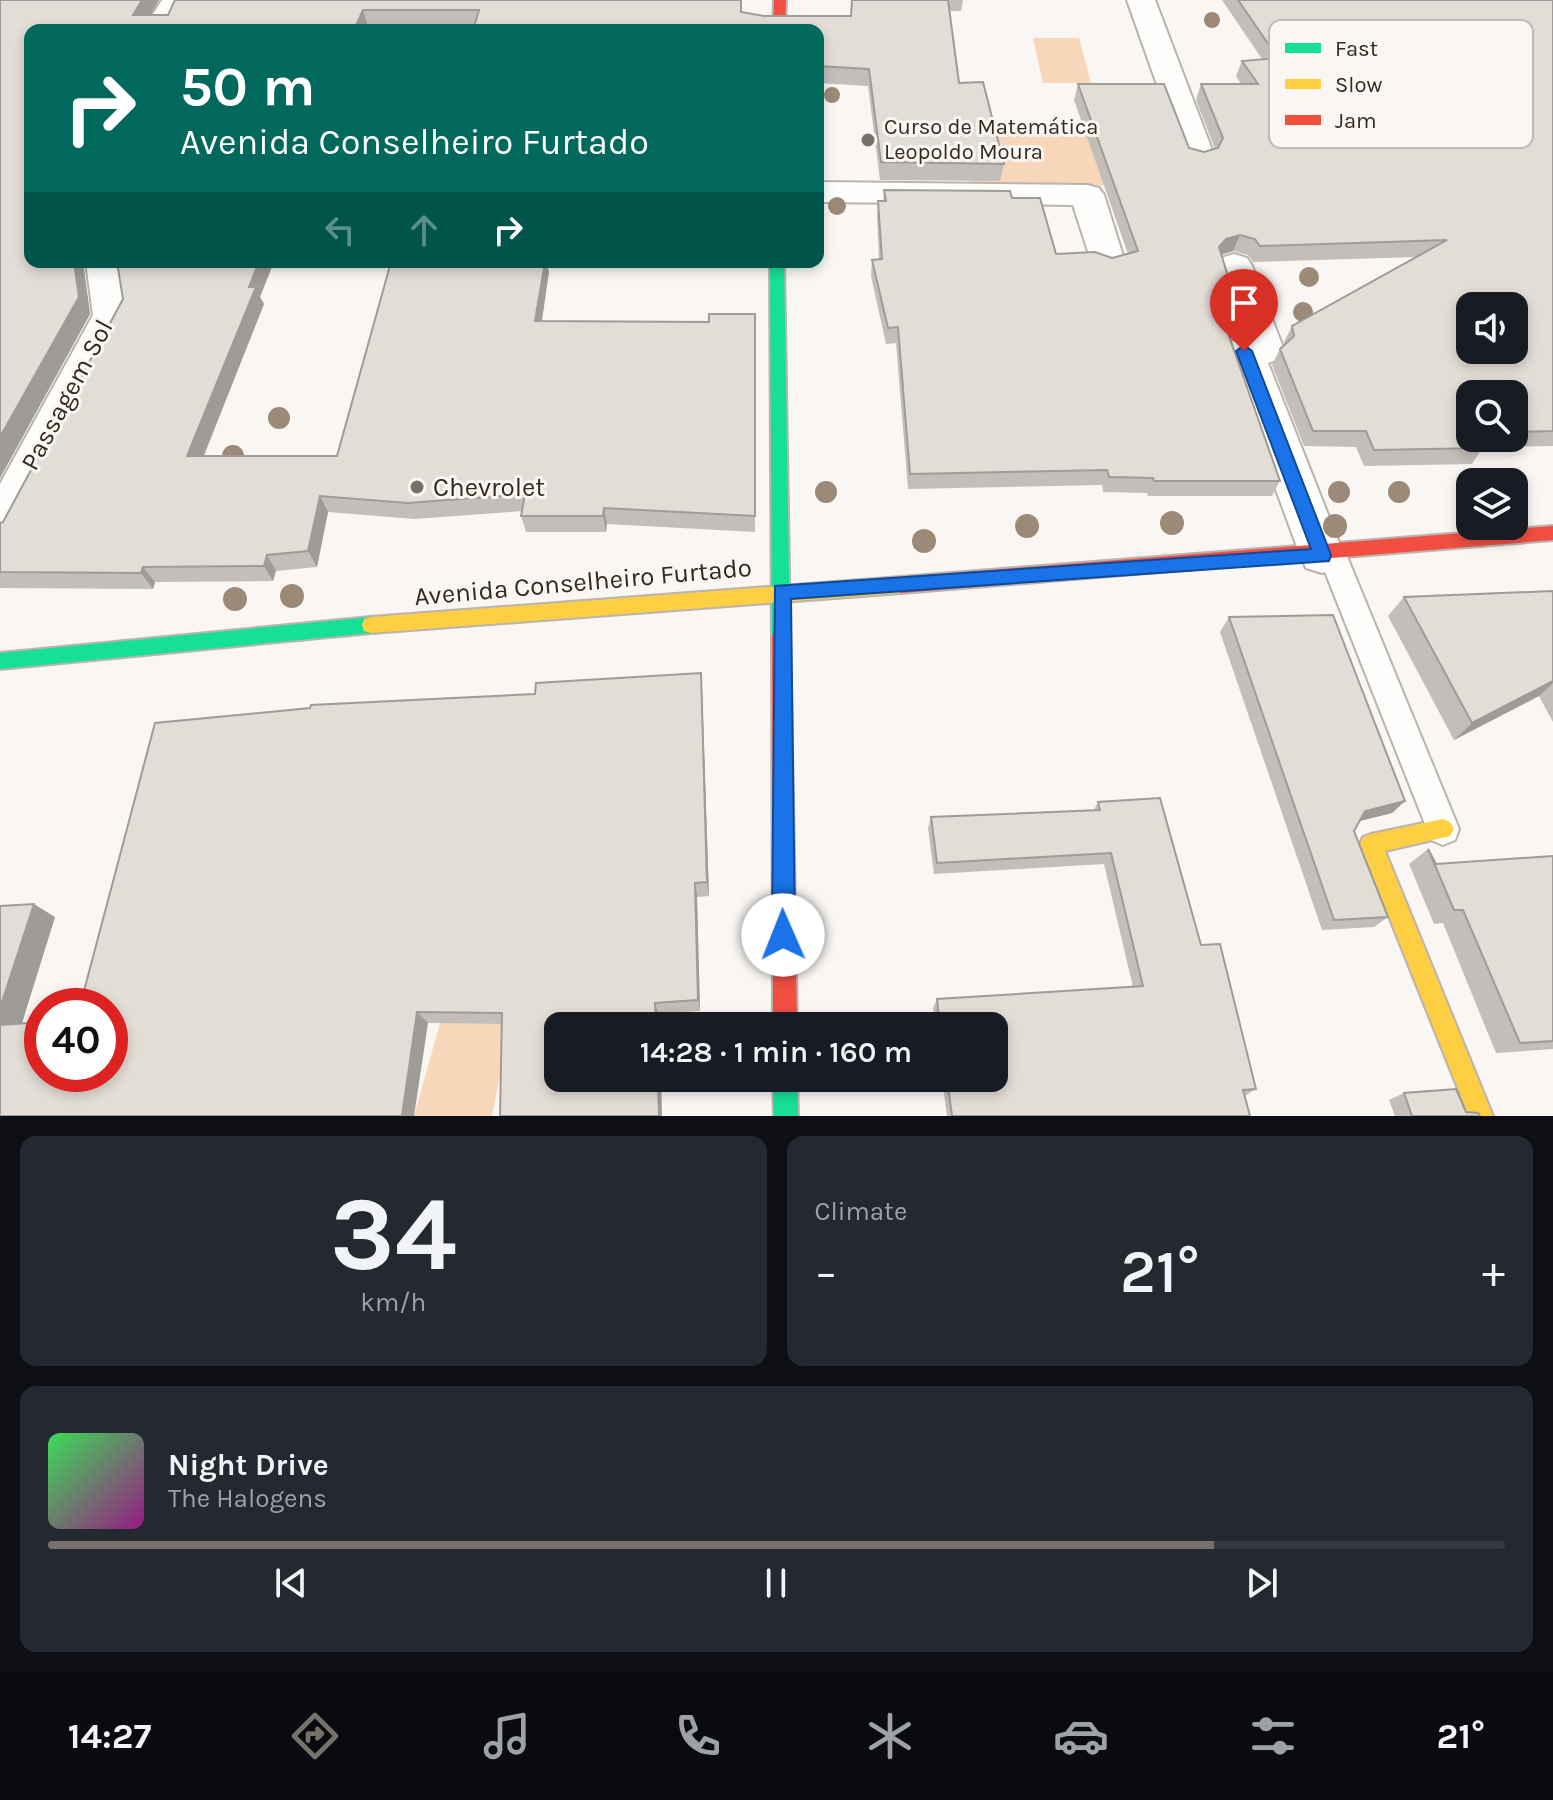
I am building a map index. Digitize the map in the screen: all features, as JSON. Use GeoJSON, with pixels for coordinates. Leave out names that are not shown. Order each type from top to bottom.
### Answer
{"type":"FeatureCollection","features":[{"type":"Feature","properties":{"kind":"main road"},"geometry":{"type":"LineString","coordinates":[[779,24],[780,0]]}},
{"type":"Feature","properties":{"kind":"main road"},"geometry":{"type":"LineString","coordinates":[[777,268],[785,1012]]}},
{"type":"Feature","properties":{"kind":"main road","name":"Avenida Conselheiro Furtado"},"geometry":{"type":"LineString","coordinates":[[0,661],[223,636],[781,592],[1327,555],[1553,533]]}},
{"type":"Feature","properties":{"kind":"main road"},"geometry":{"type":"LineString","coordinates":[[1443,829],[1371,844],[1481,1116]]}},
{"type":"Feature","properties":{"kind":"main road"},"geometry":{"type":"LineString","coordinates":[[785,1092],[786,1116]]}},
{"type":"Feature","properties":{"kind":"street"},"geometry":{"type":"LineString","coordinates":[[162,24],[176,0]]}},
{"type":"Feature","properties":{"kind":"street"},"geometry":{"type":"LineString","coordinates":[[1141,0],[1198,155]]}},
{"type":"Feature","properties":{"kind":"street"},"geometry":{"type":"LineString","coordinates":[[824,192],[1087,195],[1106,259]]}},
{"type":"Feature","properties":{"kind":"street"},"geometry":{"type":"LineString","coordinates":[[1234,266],[1265,350],[1244,351],[1327,555]]}},
{"type":"Feature","properties":{"kind":"street","name":"Passagem Sol"},"geometry":{"type":"LineString","coordinates":[[0,524],[112,315],[105,268]]}},
{"type":"Feature","properties":{"kind":"lane"},"geometry":{"type":"LineString","coordinates":[[1327,555],[1443,829]]}},
{"type":"Feature","properties":{"kind":"shaded area"},"geometry":{"type":"Polygon","coordinates":[[[1033,38],[1079,38],[1091,83],[1043,83],[1033,38]]]}},
{"type":"Feature","properties":{"kind":"shaded area"},"geometry":{"type":"Polygon","coordinates":[[[1138,129],[1156,183],[972,191],[960,131],[1138,129]]]}},
{"type":"Feature","properties":{"kind":"shaded area"},"geometry":{"type":"Polygon","coordinates":[[[440,1023],[510,1024],[492,1116],[414,1116],[440,1023]]]}},
{"type":"Feature","properties":{"kind":"building"},"geometry":{"type":"Polygon","coordinates":[[[0,0],[142,0],[133,15],[168,15],[175,0],[741,0],[741,12],[764,16],[851,16],[852,0],[948,0],[959,83],[983,82],[1004,164],[881,162],[869,69],[824,66],[824,24],[475,24],[479,10],[363,10],[357,24],[24,24],[24,268],[75,268],[79,297],[0,437],[0,0]]]}},
{"type":"Feature","properties":{"kind":"building"},"geometry":{"type":"Polygon","coordinates":[[[1238,0],[1553,0],[1553,431],[1528,432],[1528,380],[1456,380],[1456,449],[1374,450],[1366,431],[1313,431],[1280,349],[1294,336],[1292,326],[1447,240],[1260,246],[1255,239],[1240,235],[1226,239],[1219,247],[1242,322],[1235,325],[1229,336],[1280,481],[1154,481],[1153,478],[1109,477],[1107,470],[910,474],[898,327],[888,328],[872,260],[882,259],[878,201],[886,201],[884,190],[1010,191],[1012,198],[1040,198],[1056,254],[1095,252],[1112,258],[1138,251],[1078,84],[1164,84],[1189,148],[1204,152],[1218,148],[1223,138],[1201,84],[1258,84],[1242,61],[1269,59],[1269,148],[1533,148],[1533,20],[1269,20],[1269,45],[1238,0]]]}},
{"type":"Feature","properties":{"kind":"building"},"geometry":{"type":"Polygon","coordinates":[[[118,268],[257,268],[249,287],[256,287],[187,456],[337,456],[389,268],[544,268],[535,321],[709,322],[709,314],[755,314],[755,516],[604,508],[603,516],[521,516],[525,494],[408,503],[320,496],[308,551],[267,555],[264,566],[143,567],[141,573],[0,572],[0,523],[123,299],[118,268]]]}},
{"type":"Feature","properties":{"kind":"building"},"geometry":{"type":"Polygon","coordinates":[[[1553,591],[1553,681],[1472,723],[1404,597],[1553,591]]]}},
{"type":"Feature","properties":{"kind":"building"},"geometry":{"type":"Polygon","coordinates":[[[1333,615],[1405,801],[1365,811],[1354,831],[1388,917],[1334,920],[1229,617],[1333,615]]]}},
{"type":"Feature","properties":{"kind":"building"},"geometry":{"type":"Polygon","coordinates":[[[701,673],[707,882],[695,883],[698,1000],[655,1003],[655,1012],[544,1012],[544,1092],[658,1092],[659,1116],[500,1116],[502,1013],[417,1012],[402,1116],[0,1116],[0,1025],[24,1023],[24,1092],[128,1092],[128,988],[85,988],[155,723],[310,708],[311,705],[535,694],[536,683],[701,673]]]}},
{"type":"Feature","properties":{"kind":"building"},"geometry":{"type":"Polygon","coordinates":[[[1160,798],[1201,945],[1220,944],[1256,1089],[1243,1090],[1250,1116],[952,1116],[949,1092],[1008,1092],[1008,1012],[938,1012],[937,999],[1143,986],[1111,853],[937,863],[931,817],[1100,810],[1098,802],[1160,798]]]}},
{"type":"Feature","properties":{"kind":"building"},"geometry":{"type":"Polygon","coordinates":[[[1428,849],[1436,864],[1553,856],[1553,1041],[1520,1043],[1463,910],[1454,910],[1428,849]]]}},
{"type":"Feature","properties":{"kind":"building"},"geometry":{"type":"Polygon","coordinates":[[[34,904],[0,1008],[0,906],[34,904]]]}},
{"type":"Feature","properties":{"kind":"building"},"geometry":{"type":"Polygon","coordinates":[[[1456,1089],[1466,1112],[1480,1116],[1412,1116],[1404,1093],[1456,1089]]]}},
{"type":"Feature","properties":{"kind":"traffic: fast"},"geometry":{"type":"LineString","coordinates":[[777,268],[781,636]]}},
{"type":"Feature","properties":{"kind":"traffic: fast"},"geometry":{"type":"LineString","coordinates":[[0,661],[371,625]]}},
{"type":"Feature","properties":{"kind":"traffic: fast"},"geometry":{"type":"LineString","coordinates":[[785,1092],[786,1116]]}},
{"type":"Feature","properties":{"kind":"traffic: slow"},"geometry":{"type":"LineString","coordinates":[[371,625],[901,585]]}},
{"type":"Feature","properties":{"kind":"traffic: slow"},"geometry":{"type":"LineString","coordinates":[[1443,829],[1371,844],[1481,1116]]}},
{"type":"Feature","properties":{"kind":"traffic: jam"},"geometry":{"type":"LineString","coordinates":[[779,24],[780,0]]}},
{"type":"Feature","properties":{"kind":"traffic: jam"},"geometry":{"type":"LineString","coordinates":[[901,585],[1553,533]]}},
{"type":"Feature","properties":{"kind":"traffic: jam"},"geometry":{"type":"LineString","coordinates":[[781,636],[785,1012]]}},
{"type":"Feature","properties":{"kind":"place","name":"Curso de Matemática Leopoldo Moura"},"geometry":{"type":"Point","coordinates":[868,140]}},
{"type":"Feature","properties":{"kind":"place","name":"Chevrolet"},"geometry":{"type":"Point","coordinates":[417,487]}},
{"type":"Feature","properties":{"kind":"route"},"geometry":{"type":"LineString","coordinates":[[783,935],[781,592],[1322,555],[1244,351]]}}]}
